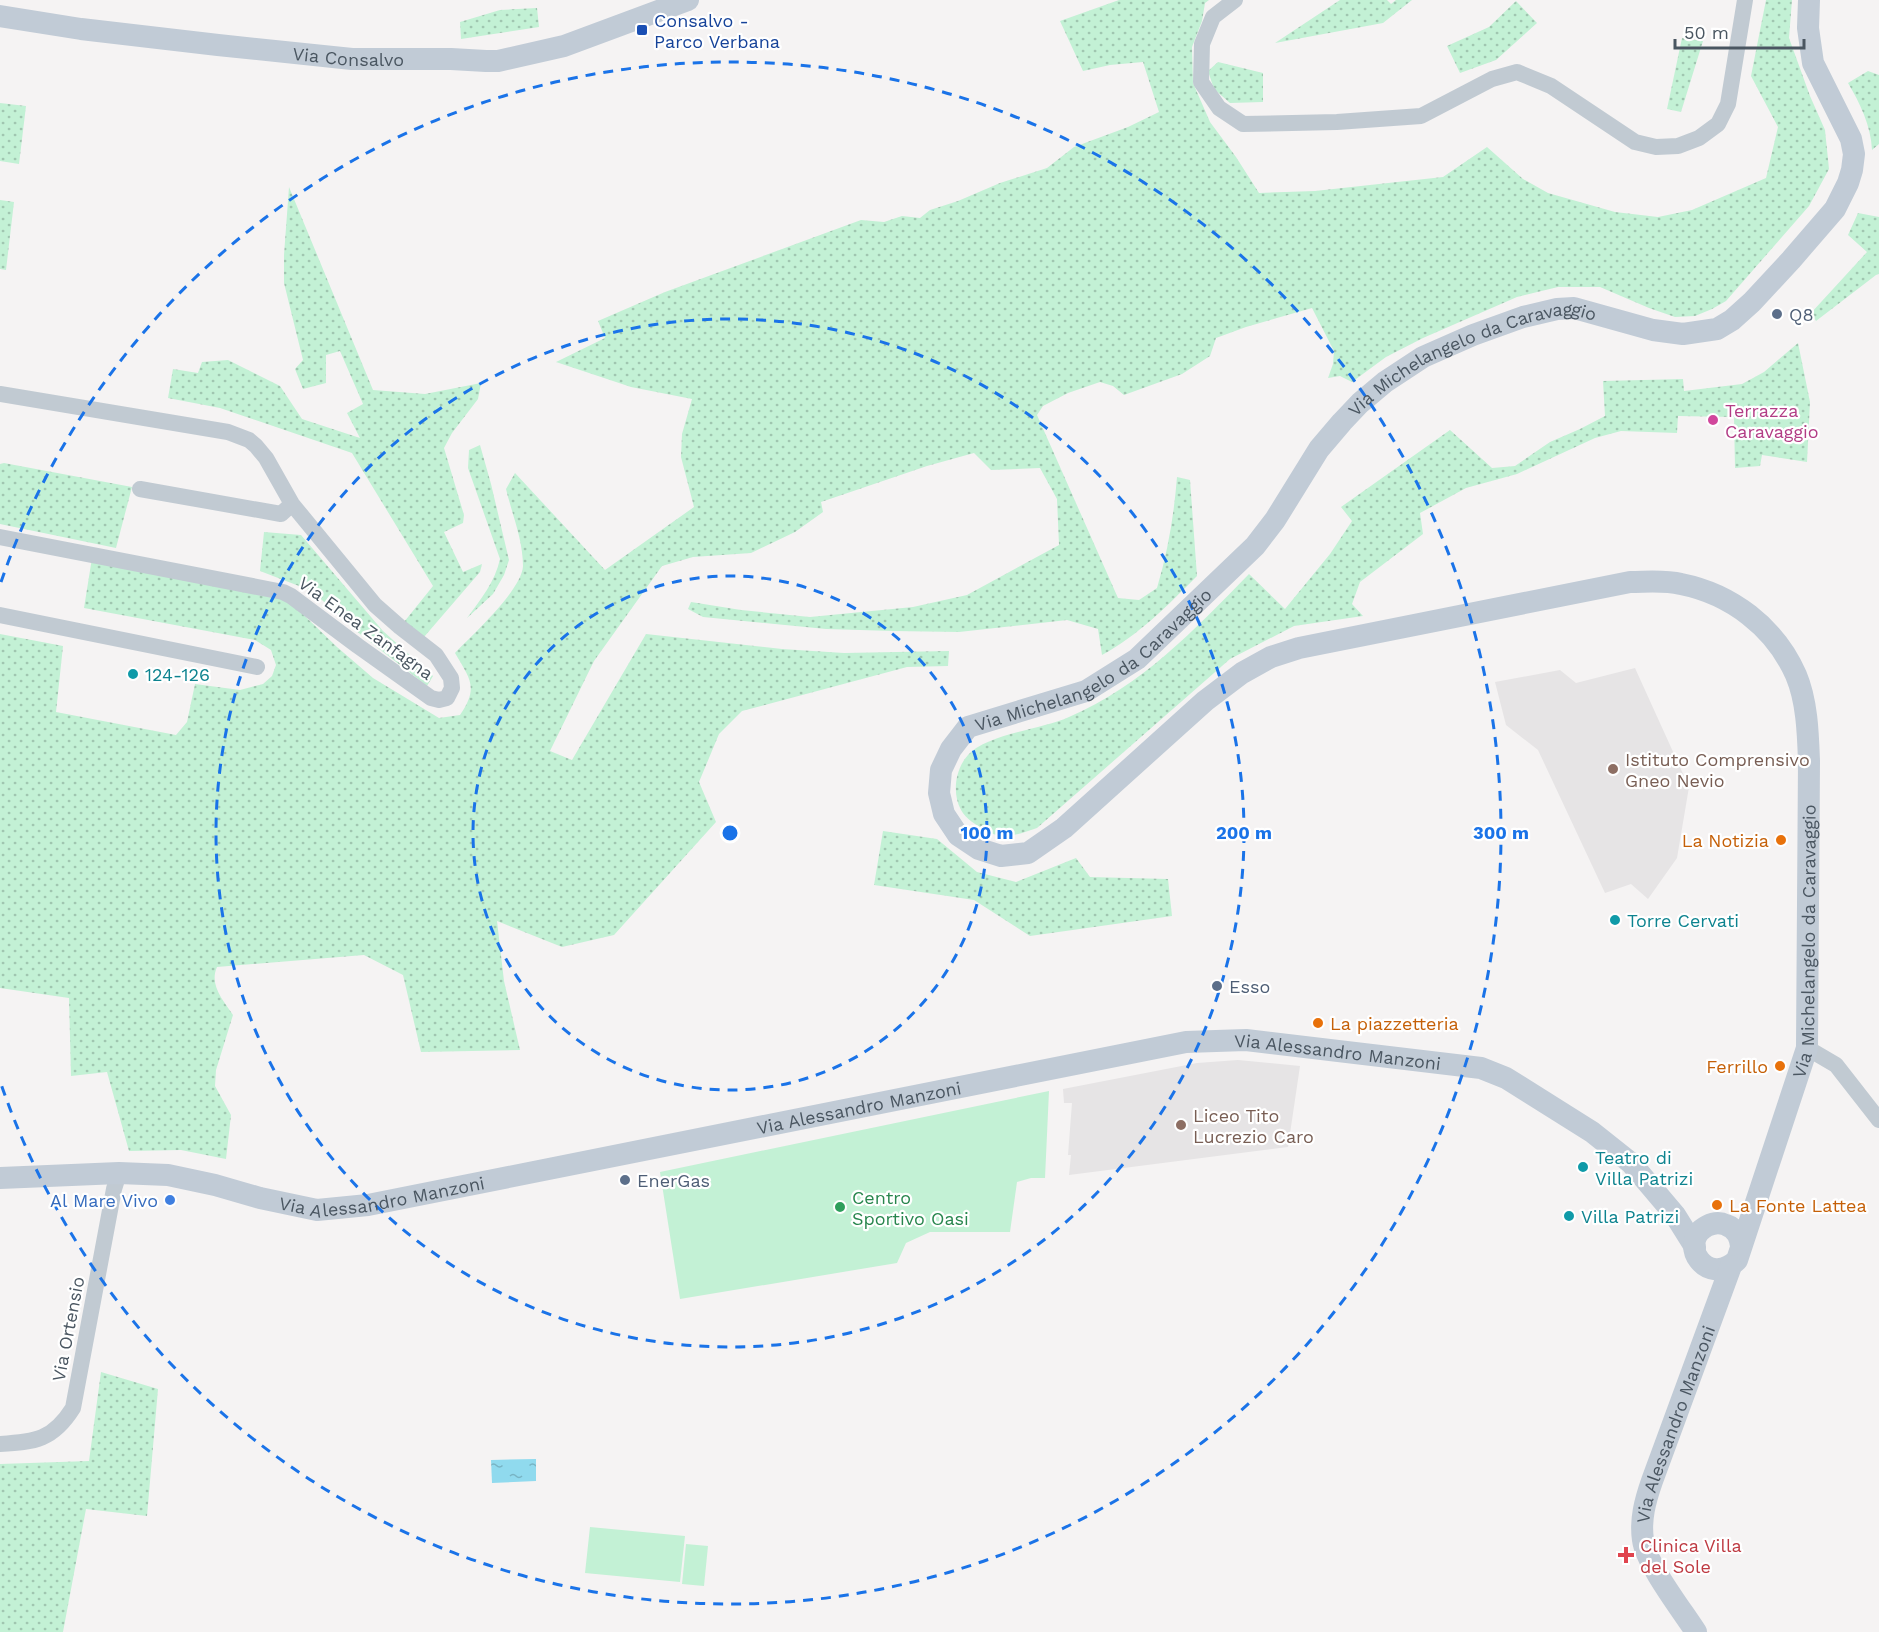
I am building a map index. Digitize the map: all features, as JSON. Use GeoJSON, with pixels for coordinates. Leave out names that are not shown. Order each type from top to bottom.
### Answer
{"type":"FeatureCollection","features":[{"type":"Feature","properties":{"kind":"main road","name":"Via Consalvo"},"geometry":{"type":"LineString","coordinates":[[0,16],[81,29],[352,58],[451,58],[498,61],[564,46],[688,0]]}},
{"type":"Feature","properties":{"kind":"main road","name":"Via Michelangelo da Caravaggio"},"geometry":{"type":"LineString","coordinates":[[1728,1260],[1754,1207],[1807,1048],[1809,761],[1806,721],[1797,676],[1786,656],[1773,638],[1742,608],[1722,597],[1679,583],[1630,582],[1299,648],[1271,657],[1242,674],[1205,701],[1064,828],[1028,853],[1001,856],[979,849],[958,835],[944,814],[939,793],[942,770],[951,749],[968,727],[1086,691],[1137,659],[1255,546],[1275,520],[1319,449],[1342,422],[1385,382],[1423,357],[1473,335],[1523,317],[1557,309],[1574,308],[1595,312],[1653,330],[1683,334],[1717,329],[1732,320],[1752,302],[1835,209],[1852,170],[1854,154],[1851,139],[1813,63],[1808,28],[1809,0]]}},
{"type":"Feature","properties":{"kind":"main road","name":"Via Alessandro Manzoni"},"geometry":{"type":"LineString","coordinates":[[0,1178],[118,1173],[168,1175],[316,1210],[368,1205],[1186,1042],[1246,1040],[1481,1068],[1506,1078],[1592,1132],[1631,1163],[1673,1213],[1695,1247]]}},
{"type":"Feature","properties":{"kind":"main road"},"geometry":{"type":"LineString","coordinates":[[1718,1225],[1734,1229],[1738,1235],[1728,1260],[1702,1264],[1695,1247],[1696,1238],[1700,1232],[1718,1225],[1737,1220],[1754,1207]]}},
{"type":"Feature","properties":{"kind":"main road","name":"Via Alessandro Manzoni"},"geometry":{"type":"LineString","coordinates":[[1673,1213],[1696,1223],[1718,1225]]}},
{"type":"Feature","properties":{"kind":"main road","name":"Via Alessandro Manzoni"},"geometry":{"type":"LineString","coordinates":[[1696,1632],[1653,1565],[1643,1542],[1642,1518],[1652,1481],[1715,1310],[1728,1260]]}},
{"type":"Feature","properties":{"kind":"street"},"geometry":{"type":"LineString","coordinates":[[1235,0],[1213,18],[1202,44],[1201,82],[1219,108],[1244,124],[1337,122],[1421,116],[1492,78],[1516,72],[1551,86],[1635,141],[1656,147],[1678,146],[1699,138],[1718,124],[1728,104],[1745,0]]}},
{"type":"Feature","properties":{"kind":"street","name":"Via Enea Zanfagna"},"geometry":{"type":"LineString","coordinates":[[0,394],[228,432],[249,440],[266,458],[292,504],[375,605],[436,655],[451,678],[452,688],[447,698],[431,699],[283,592],[0,537]]}},
{"type":"Feature","properties":{"kind":"street"},"geometry":{"type":"LineString","coordinates":[[140,489],[281,514],[292,504]]}},
{"type":"Feature","properties":{"kind":"street"},"geometry":{"type":"LineString","coordinates":[[0,615],[257,667]]}},
{"type":"Feature","properties":{"kind":"street"},"geometry":{"type":"LineString","coordinates":[[1807,1048],[1836,1065],[1879,1120]]}},
{"type":"Feature","properties":{"kind":"street","name":"Via Ortensio"},"geometry":{"type":"LineString","coordinates":[[0,1444],[30,1443],[54,1432],[65,1422],[73,1408],[118,1173]]}},
{"type":"Feature","properties":{"kind":"shaded area","name":"Istituto Comprensivo Gneo Nevio"},"geometry":{"type":"Polygon","coordinates":[[[1635,668],[1689,787],[1677,858],[1648,899],[1631,884],[1605,893],[1538,750],[1506,725],[1495,682],[1560,670],[1576,683],[1635,668]]]}},
{"type":"Feature","properties":{"kind":"shaded area","name":"Liceo Tito Lucrezio Caro"},"geometry":{"type":"Polygon","coordinates":[[[1238,1060],[1300,1066],[1288,1147],[1069,1175],[1071,1155],[1068,1155],[1072,1103],[1064,1103],[1063,1089],[1197,1063],[1238,1060]]]}},
{"type":"Feature","properties":{"kind":"green space"},"geometry":{"type":"Polygon","coordinates":[[[1119,0],[1209,0],[1205,3],[1202,21],[1192,47],[1193,83],[1210,122],[1259,193],[1315,191],[1443,177],[1487,147],[1523,179],[1548,193],[1615,212],[1658,217],[1692,210],[1766,178],[1778,127],[1751,76],[1766,0],[1792,0],[1789,38],[1825,130],[1829,169],[1809,206],[1726,301],[1695,316],[1675,317],[1600,287],[1558,287],[1517,297],[1423,338],[1386,357],[1352,382],[1340,376],[1328,378],[1333,364],[1334,351],[1312,308],[1216,338],[1210,356],[1182,374],[1124,395],[1113,386],[1100,382],[1068,393],[1043,406],[1037,415],[1118,598],[1139,600],[1157,588],[1170,533],[1177,477],[1190,480],[1197,576],[1141,629],[1102,655],[1098,629],[1067,620],[959,632],[893,631],[826,629],[703,617],[688,609],[691,602],[810,617],[913,607],[967,595],[1059,545],[1057,499],[1040,468],[991,470],[974,453],[927,466],[821,502],[823,512],[795,532],[751,553],[693,557],[662,566],[594,661],[550,751],[572,760],[646,634],[782,649],[844,653],[949,651],[948,666],[907,667],[742,711],[719,734],[699,782],[716,822],[614,935],[562,947],[497,921],[504,981],[520,1050],[421,1052],[403,975],[364,955],[217,967],[216,986],[233,1015],[216,1070],[215,1086],[231,1115],[226,1159],[181,1150],[129,1151],[107,1072],[71,1076],[69,998],[0,988],[0,634],[63,646],[56,712],[176,735],[187,722],[195,684],[240,690],[263,684],[272,676],[276,665],[271,650],[255,640],[84,608],[92,558],[282,594],[373,678],[439,718],[460,715],[471,690],[465,670],[455,653],[506,599],[520,576],[523,566],[519,537],[506,489],[515,473],[605,570],[694,507],[681,457],[682,434],[692,399],[631,387],[556,362],[605,338],[598,321],[665,292],[861,220],[884,222],[902,216],[920,218],[930,210],[1047,168],[1074,147],[1128,127],[1159,112],[1143,62],[1110,65],[1083,71],[1060,21],[1119,0]]]}},
{"type":"Feature","properties":{"kind":"green space"},"geometry":{"type":"Polygon","coordinates":[[[1340,0],[1387,0],[1391,4],[1396,0],[1412,0],[1383,23],[1275,43],[1340,0]]]}},
{"type":"Feature","properties":{"kind":"green space"},"geometry":{"type":"Polygon","coordinates":[[[1516,1],[1537,23],[1496,60],[1460,73],[1447,46],[1489,27],[1516,1]]]}},
{"type":"Feature","properties":{"kind":"green space"},"geometry":{"type":"Polygon","coordinates":[[[537,8],[539,27],[461,39],[460,22],[500,10],[537,8]]]}},
{"type":"Feature","properties":{"kind":"green space"},"geometry":{"type":"Polygon","coordinates":[[[1682,38],[1703,41],[1681,112],[1667,109],[1682,38]]]}},
{"type":"Feature","properties":{"kind":"green space"},"geometry":{"type":"Polygon","coordinates":[[[1218,62],[1263,73],[1263,102],[1230,103],[1214,89],[1208,71],[1218,62]]]}},
{"type":"Feature","properties":{"kind":"green space"},"geometry":{"type":"Polygon","coordinates":[[[1868,71],[1879,75],[1879,144],[1872,150],[1870,132],[1864,115],[1848,83],[1868,71]]]}},
{"type":"Feature","properties":{"kind":"green space"},"geometry":{"type":"Polygon","coordinates":[[[0,103],[26,106],[19,164],[0,161],[0,103]]]}},
{"type":"Feature","properties":{"kind":"green space"},"geometry":{"type":"Polygon","coordinates":[[[289,187],[373,390],[425,394],[481,383],[478,399],[452,433],[444,448],[464,515],[463,523],[444,532],[463,572],[482,564],[480,572],[424,637],[404,622],[433,586],[352,453],[220,408],[168,398],[173,369],[198,373],[202,362],[228,360],[280,386],[302,419],[360,438],[347,413],[363,404],[340,351],[326,355],[326,383],[303,389],[295,369],[303,360],[284,283],[289,187]]]}},
{"type":"Feature","properties":{"kind":"green space"},"geometry":{"type":"Polygon","coordinates":[[[0,200],[14,202],[6,270],[0,269],[0,200]]]}},
{"type":"Feature","properties":{"kind":"green space"},"geometry":{"type":"Polygon","coordinates":[[[1858,213],[1879,217],[1879,274],[1816,321],[1811,313],[1867,252],[1848,235],[1858,213]]]}},
{"type":"Feature","properties":{"kind":"green space"},"geometry":{"type":"Polygon","coordinates":[[[1798,343],[1810,402],[1807,462],[1762,455],[1760,466],[1735,468],[1734,417],[1678,416],[1677,433],[1621,431],[1595,438],[1517,474],[1466,488],[1420,513],[1423,534],[1360,582],[1352,604],[1363,616],[1294,626],[1230,659],[1037,828],[1011,835],[998,835],[975,824],[961,810],[956,797],[956,782],[960,767],[968,755],[988,742],[1001,737],[1069,717],[1121,689],[1166,654],[1249,574],[1285,609],[1330,554],[1352,521],[1341,507],[1450,430],[1492,468],[1515,466],[1550,442],[1605,416],[1603,381],[1683,379],[1684,391],[1742,384],[1764,372],[1798,343]]]}},
{"type":"Feature","properties":{"kind":"green space"},"geometry":{"type":"Polygon","coordinates":[[[480,445],[509,560],[504,575],[493,594],[467,618],[491,583],[500,559],[468,468],[469,450],[480,445]]]}},
{"type":"Feature","properties":{"kind":"green space"},"geometry":{"type":"Polygon","coordinates":[[[0,464],[132,487],[116,548],[0,524],[0,464]]]}},
{"type":"Feature","properties":{"kind":"green space"},"geometry":{"type":"Polygon","coordinates":[[[264,532],[301,535],[383,631],[433,676],[427,686],[355,630],[312,591],[260,571],[264,532]]]}},
{"type":"Feature","properties":{"kind":"green space"},"geometry":{"type":"Polygon","coordinates":[[[883,831],[937,839],[977,872],[1016,882],[1076,858],[1090,877],[1168,879],[1172,916],[1030,936],[974,900],[874,885],[883,831]]]}},
{"type":"Feature","properties":{"kind":"green space","name":"Centro Sportivo Oasi"},"geometry":{"type":"Polygon","coordinates":[[[1049,1091],[1045,1178],[1031,1178],[1017,1182],[1010,1232],[930,1232],[906,1243],[897,1263],[680,1299],[660,1172],[1049,1091]]]}},
{"type":"Feature","properties":{"kind":"green space"},"geometry":{"type":"Polygon","coordinates":[[[101,1372],[158,1389],[147,1516],[86,1509],[63,1632],[0,1632],[0,1464],[89,1461],[101,1372]]]}},
{"type":"Feature","properties":{"kind":"green space"},"geometry":{"type":"Polygon","coordinates":[[[590,1527],[685,1536],[680,1582],[585,1573],[590,1527]]]}},
{"type":"Feature","properties":{"kind":"green space"},"geometry":{"type":"Polygon","coordinates":[[[686,1544],[708,1546],[704,1586],[682,1584],[686,1544]]]}},
{"type":"Feature","properties":{"kind":"water"},"geometry":{"type":"Polygon","coordinates":[[[536,1459],[536,1481],[492,1483],[491,1460],[536,1459]]]}},
{"type":"Feature","properties":{"kind":"place","name":"Consalvo - Parco Verbana"},"geometry":{"type":"Point","coordinates":[642,30]}},
{"type":"Feature","properties":{"kind":"place","name":"Q8"},"geometry":{"type":"Point","coordinates":[1777,314]}},
{"type":"Feature","properties":{"kind":"place","name":"Terrazza Caravaggio"},"geometry":{"type":"Point","coordinates":[1713,420]}},
{"type":"Feature","properties":{"kind":"place","name":"124-126"},"geometry":{"type":"Point","coordinates":[133,674]}},
{"type":"Feature","properties":{"kind":"place","name":"Istituto Comprensivo Gneo Nevio"},"geometry":{"type":"Point","coordinates":[1613,769]}},
{"type":"Feature","properties":{"kind":"place","name":"La Notizia"},"geometry":{"type":"Point","coordinates":[1781,840]}},
{"type":"Feature","properties":{"kind":"place","name":"Torre Cervati"},"geometry":{"type":"Point","coordinates":[1615,920]}},
{"type":"Feature","properties":{"kind":"place","name":"Esso"},"geometry":{"type":"Point","coordinates":[1217,986]}},
{"type":"Feature","properties":{"kind":"place","name":"La piazzetteria"},"geometry":{"type":"Point","coordinates":[1318,1023]}},
{"type":"Feature","properties":{"kind":"place","name":"Ferrillo"},"geometry":{"type":"Point","coordinates":[1780,1066]}},
{"type":"Feature","properties":{"kind":"place","name":"Liceo Tito Lucrezio Caro"},"geometry":{"type":"Point","coordinates":[1181,1125]}},
{"type":"Feature","properties":{"kind":"place","name":"Teatro di Villa Patrizi"},"geometry":{"type":"Point","coordinates":[1583,1167]}},
{"type":"Feature","properties":{"kind":"place","name":"EnerGas"},"geometry":{"type":"Point","coordinates":[625,1180]}},
{"type":"Feature","properties":{"kind":"place","name":"Al Mare Vivo"},"geometry":{"type":"Point","coordinates":[170,1200]}},
{"type":"Feature","properties":{"kind":"place","name":"La Fonte Lattea"},"geometry":{"type":"Point","coordinates":[1717,1205]}},
{"type":"Feature","properties":{"kind":"place","name":"Centro Sportivo Oasi"},"geometry":{"type":"Point","coordinates":[840,1207]}},
{"type":"Feature","properties":{"kind":"place","name":"Villa Patrizi"},"geometry":{"type":"Point","coordinates":[1569,1216]}},
{"type":"Feature","properties":{"kind":"place","name":"Clinica Villa del Sole"},"geometry":{"type":"Point","coordinates":[1626,1555]}}]}
